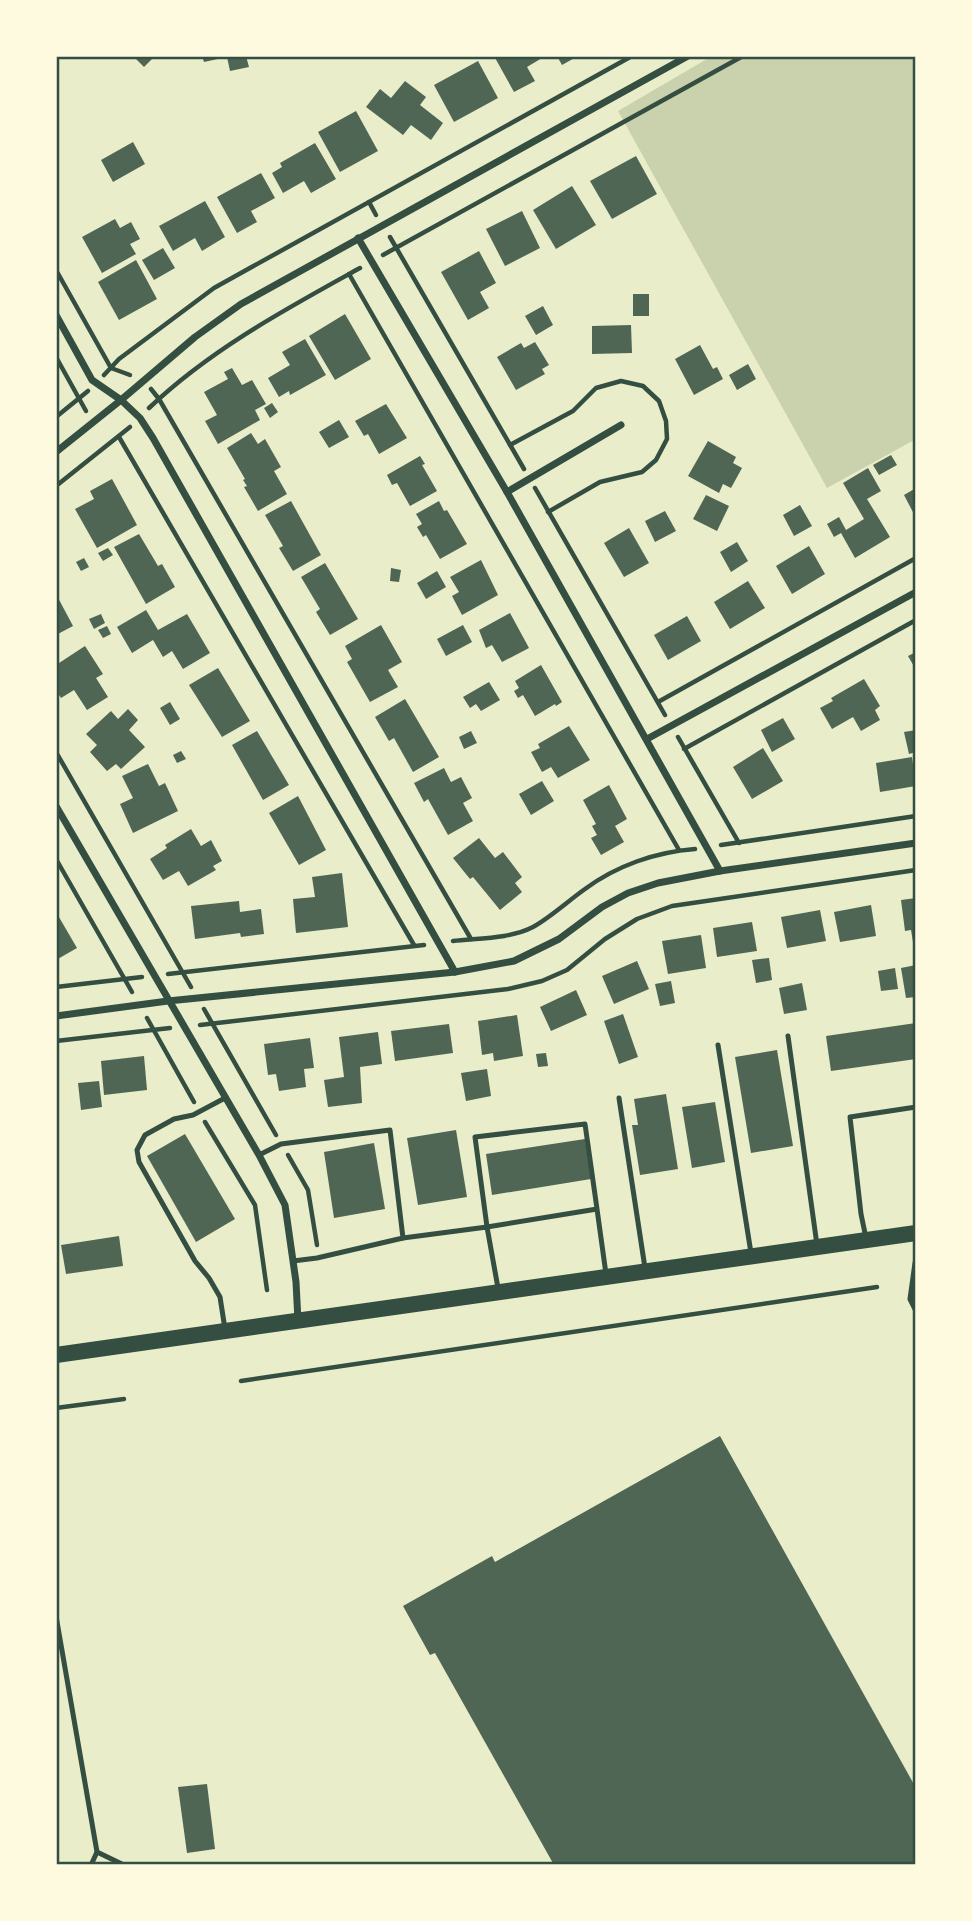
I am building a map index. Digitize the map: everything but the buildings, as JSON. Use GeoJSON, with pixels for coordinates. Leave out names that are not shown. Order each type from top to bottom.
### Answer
{"type":"FeatureCollection","features":[{"type":"Feature","properties":{"kind":"main road"},"geometry":{"type":"LineString","coordinates":[[56,1355],[916,1233]]}},
{"type":"Feature","properties":{"kind":"street"},"geometry":{"type":"LineString","coordinates":[[56,452],[195,337],[241,304],[688,56]]}},
{"type":"Feature","properties":{"kind":"street"},"geometry":{"type":"LineString","coordinates":[[358,238],[507,492],[720,872]]}},
{"type":"Feature","properties":{"kind":"street"},"geometry":{"type":"LineString","coordinates":[[56,315],[96,384],[121,400],[139,418],[153,438],[455,972]]}},
{"type":"Feature","properties":{"kind":"street"},"geometry":{"type":"LineString","coordinates":[[507,492],[621,425]]}},
{"type":"Feature","properties":{"kind":"street"},"geometry":{"type":"LineString","coordinates":[[647,738],[916,592]]}},
{"type":"Feature","properties":{"kind":"street"},"geometry":{"type":"LineString","coordinates":[[56,806],[259,1155],[285,1205],[296,1282],[298,1322]]}},
{"type":"Feature","properties":{"kind":"street"},"geometry":{"type":"LineString","coordinates":[[56,1016],[168,1001],[455,972],[514,961],[559,939],[602,907],[628,893],[658,883],[916,844]]}},
{"type":"Feature","properties":{"kind":"street"},"geometry":{"type":"LineString","coordinates":[[916,1263],[911,1299],[916,1309]]}},
{"type":"Feature","properties":{"kind":"lane"},"geometry":{"type":"LineString","coordinates":[[788,1036],[818,1247]]}},
{"type":"Feature","properties":{"kind":"lane"},"geometry":{"type":"LineString","coordinates":[[718,1045],[751,1256]]}},
{"type":"Feature","properties":{"kind":"lane"},"geometry":{"type":"LineString","coordinates":[[225,1098],[199,1112],[174,1119],[145,1135],[137,1150],[145,1173],[195,1261],[220,1297],[226,1332]]}},
{"type":"Feature","properties":{"kind":"lane"},"geometry":{"type":"LineString","coordinates":[[619,1098],[645,1272]]}},
{"type":"Feature","properties":{"kind":"lane"},"geometry":{"type":"LineString","coordinates":[[866,1239],[850,1117],[916,1107]]}},
{"type":"Feature","properties":{"kind":"lane"},"geometry":{"type":"LineString","coordinates":[[498,1293],[475,1137],[585,1124],[607,1278]]}},
{"type":"Feature","properties":{"kind":"lane"},"geometry":{"type":"LineString","coordinates":[[259,1155],[281,1144],[390,1130],[403,1238]]}},
{"type":"Feature","properties":{"kind":"lane"},"geometry":{"type":"LineString","coordinates":[[293,1261],[403,1238],[597,1209]]}},
{"type":"Feature","properties":{"kind":"lane"},"geometry":{"type":"LineString","coordinates":[[56,1616],[97,1852],[91,1865]]}},
{"type":"Feature","properties":{"kind":"lane"},"geometry":{"type":"LineString","coordinates":[[97,1852],[124,1865]]}},
{"type":"Feature","properties":{"kind":"path"},"geometry":{"type":"LineString","coordinates":[[56,416],[80,400],[119,359],[214,288],[632,56]]}},
{"type":"Feature","properties":{"kind":"path"},"geometry":{"type":"LineString","coordinates":[[56,486],[119,437],[159,399],[235,340],[397,247],[743,56]]}},
{"type":"Feature","properties":{"kind":"path"},"geometry":{"type":"LineString","coordinates":[[369,202],[739,843]]}},
{"type":"Feature","properties":{"kind":"path"},"geometry":{"type":"LineString","coordinates":[[56,270],[111,368],[143,380],[159,399],[471,939]]}},
{"type":"Feature","properties":{"kind":"path"},"geometry":{"type":"LineString","coordinates":[[349,274],[679,850]]}},
{"type":"Feature","properties":{"kind":"path"},"geometry":{"type":"LineString","coordinates":[[56,357],[107,447]]}},
{"type":"Feature","properties":{"kind":"path"},"geometry":{"type":"LineString","coordinates":[[119,437],[414,946]]}},
{"type":"Feature","properties":{"kind":"path"},"geometry":{"type":"LineString","coordinates":[[657,702],[916,558]]}},
{"type":"Feature","properties":{"kind":"path"},"geometry":{"type":"LineString","coordinates":[[684,749],[916,620]]}},
{"type":"Feature","properties":{"kind":"path"},"geometry":{"type":"LineString","coordinates":[[56,987],[507,935],[531,928],[618,867],[679,850],[916,816]]}},
{"type":"Feature","properties":{"kind":"path"},"geometry":{"type":"LineString","coordinates":[[56,859],[199,1112],[255,1205],[267,1290]]}},
{"type":"Feature","properties":{"kind":"path"},"geometry":{"type":"LineString","coordinates":[[241,1381],[877,1287]]}},
{"type":"Feature","properties":{"kind":"path"},"geometry":{"type":"LineString","coordinates":[[56,1408],[124,1399]]}},
{"type":"Feature","properties":{"kind":"green space"},"geometry":{"type":"Polygon","coordinates":[[[712,56],[916,56],[916,439],[827,488],[618,111],[712,56]]]}}]}
